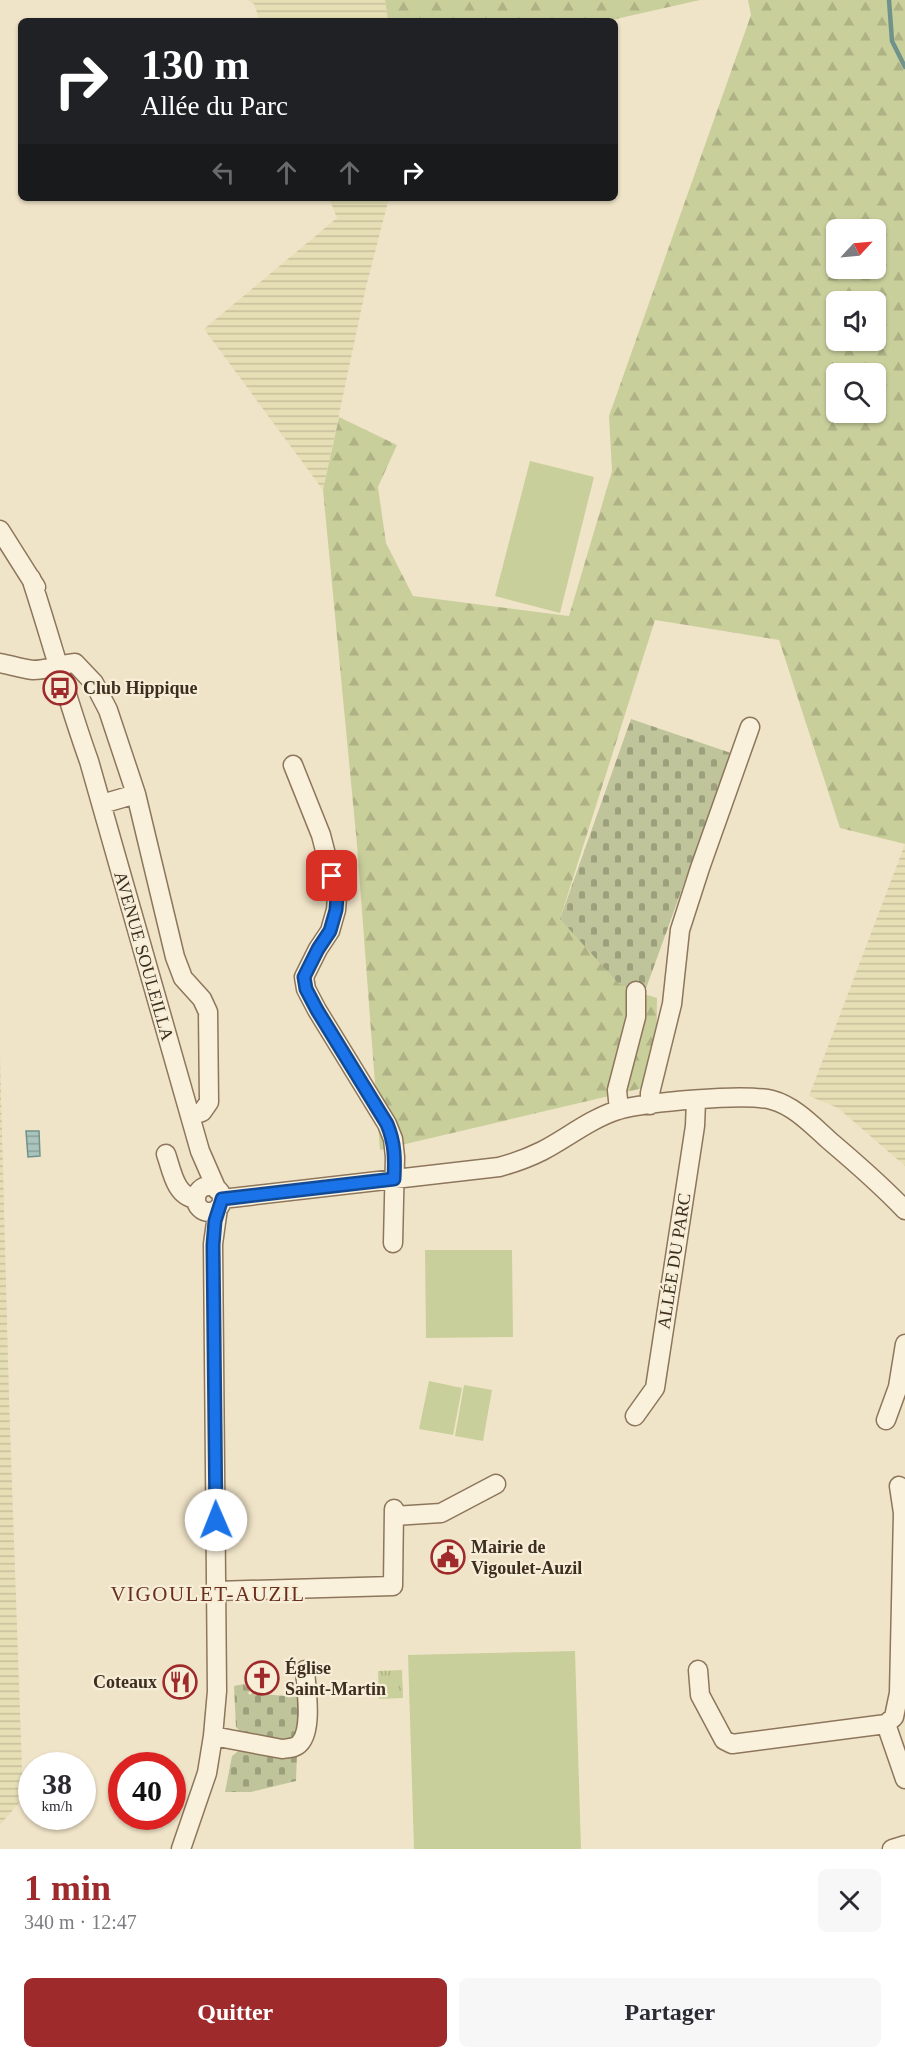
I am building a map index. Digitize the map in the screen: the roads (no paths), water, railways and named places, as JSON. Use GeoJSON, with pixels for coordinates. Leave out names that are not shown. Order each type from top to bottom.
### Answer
{"type":"FeatureCollection","features":[{"type":"Feature","properties":{"kind":"street","name":"AVENUE SOULEILLA"},"geometry":{"type":"LineString","coordinates":[[0,530],[31,578],[51,636],[64,664],[71,710],[102,804],[200,1151],[209,1199]]}},
{"type":"Feature","properties":{"kind":"street"},"geometry":{"type":"LineString","coordinates":[[0,663],[32,670],[75,663],[94,682],[103,700],[136,794],[175,957],[183,978],[202,999],[208,1012],[208,1102],[202,1112],[190,1116]]}},
{"type":"Feature","properties":{"kind":"street"},"geometry":{"type":"LineString","coordinates":[[650,1105],[650,1093],[672,1004],[680,930],[750,727]]}},
{"type":"Feature","properties":{"kind":"street"},"geometry":{"type":"LineString","coordinates":[[293,765],[321,835],[337,897],[330,931],[304,977],[306,989],[387,1124],[393,1139],[395,1157],[393,1243]]}},
{"type":"Feature","properties":{"kind":"street"},"geometry":{"type":"LineString","coordinates":[[102,804],[136,794]]}},
{"type":"Feature","properties":{"kind":"street"},"geometry":{"type":"LineString","coordinates":[[619,1110],[617,1090],[636,1017],[636,991]]}},
{"type":"Feature","properties":{"kind":"street"},"geometry":{"type":"LineString","coordinates":[[166,1154],[176,1184],[189,1198],[209,1199],[499,1167],[542,1151],[591,1121],[619,1110],[696,1100],[754,1098],[773,1100],[790,1108],[879,1183],[905,1210]]}},
{"type":"Feature","properties":{"kind":"street","name":"ALLÉE DU PARC"},"geometry":{"type":"LineString","coordinates":[[635,1416],[655,1388],[695,1126],[696,1100]]}},
{"type":"Feature","properties":{"kind":"street"},"geometry":{"type":"LineString","coordinates":[[181,1849],[207,1773],[217,1691],[213,1245],[209,1199]]}},
{"type":"Feature","properties":{"kind":"street"},"geometry":{"type":"LineString","coordinates":[[886,1420],[898,1387],[905,1344]]}},
{"type":"Feature","properties":{"kind":"street"},"geometry":{"type":"LineString","coordinates":[[216,1591],[393,1586],[394,1512],[441,1513],[496,1484]]}},
{"type":"Feature","properties":{"kind":"street"},"geometry":{"type":"LineString","coordinates":[[698,1670],[700,1695],[724,1740],[732,1744],[886,1724],[894,1716],[899,1693],[903,1513],[899,1486]]}},
{"type":"Feature","properties":{"kind":"street"},"geometry":{"type":"LineString","coordinates":[[213,1736],[282,1749],[293,1748],[300,1744],[307,1721],[305,1670]]}},
{"type":"Feature","properties":{"kind":"street"},"geometry":{"type":"LineString","coordinates":[[886,1724],[905,1779]]}},
{"type":"Feature","properties":{"kind":"street"},"geometry":{"type":"LineString","coordinates":[[892,1849],[905,1845]]}},
{"type":"Feature","properties":{"kind":"water"},"geometry":{"type":"Polygon","coordinates":[[[26,1131],[39,1131],[40,1156],[28,1157],[26,1131]]]}},
{"type":"Feature","properties":{"kind":"waterway"},"geometry":{"type":"LineString","coordinates":[[889,0],[892,41],[905,67]]}},
{"type":"Feature","properties":{"kind":"place","name":"Club Hippique"},"geometry":{"type":"Point","coordinates":[60,688]}},
{"type":"Feature","properties":{"kind":"place","name":"Mairie de Vigoulet-Auzil"},"geometry":{"type":"Point","coordinates":[448,1557]}},
{"type":"Feature","properties":{"kind":"place","name":"Église Saint-Martin"},"geometry":{"type":"Point","coordinates":[262,1678]}},
{"type":"Feature","properties":{"kind":"place","name":"Coteaux"},"geometry":{"type":"Point","coordinates":[180,1682]}},
{"type":"Feature","properties":{"kind":"district","name":"VIGOULET-AUZIL"},"geometry":{"type":"Point","coordinates":[208,1594]}}]}
